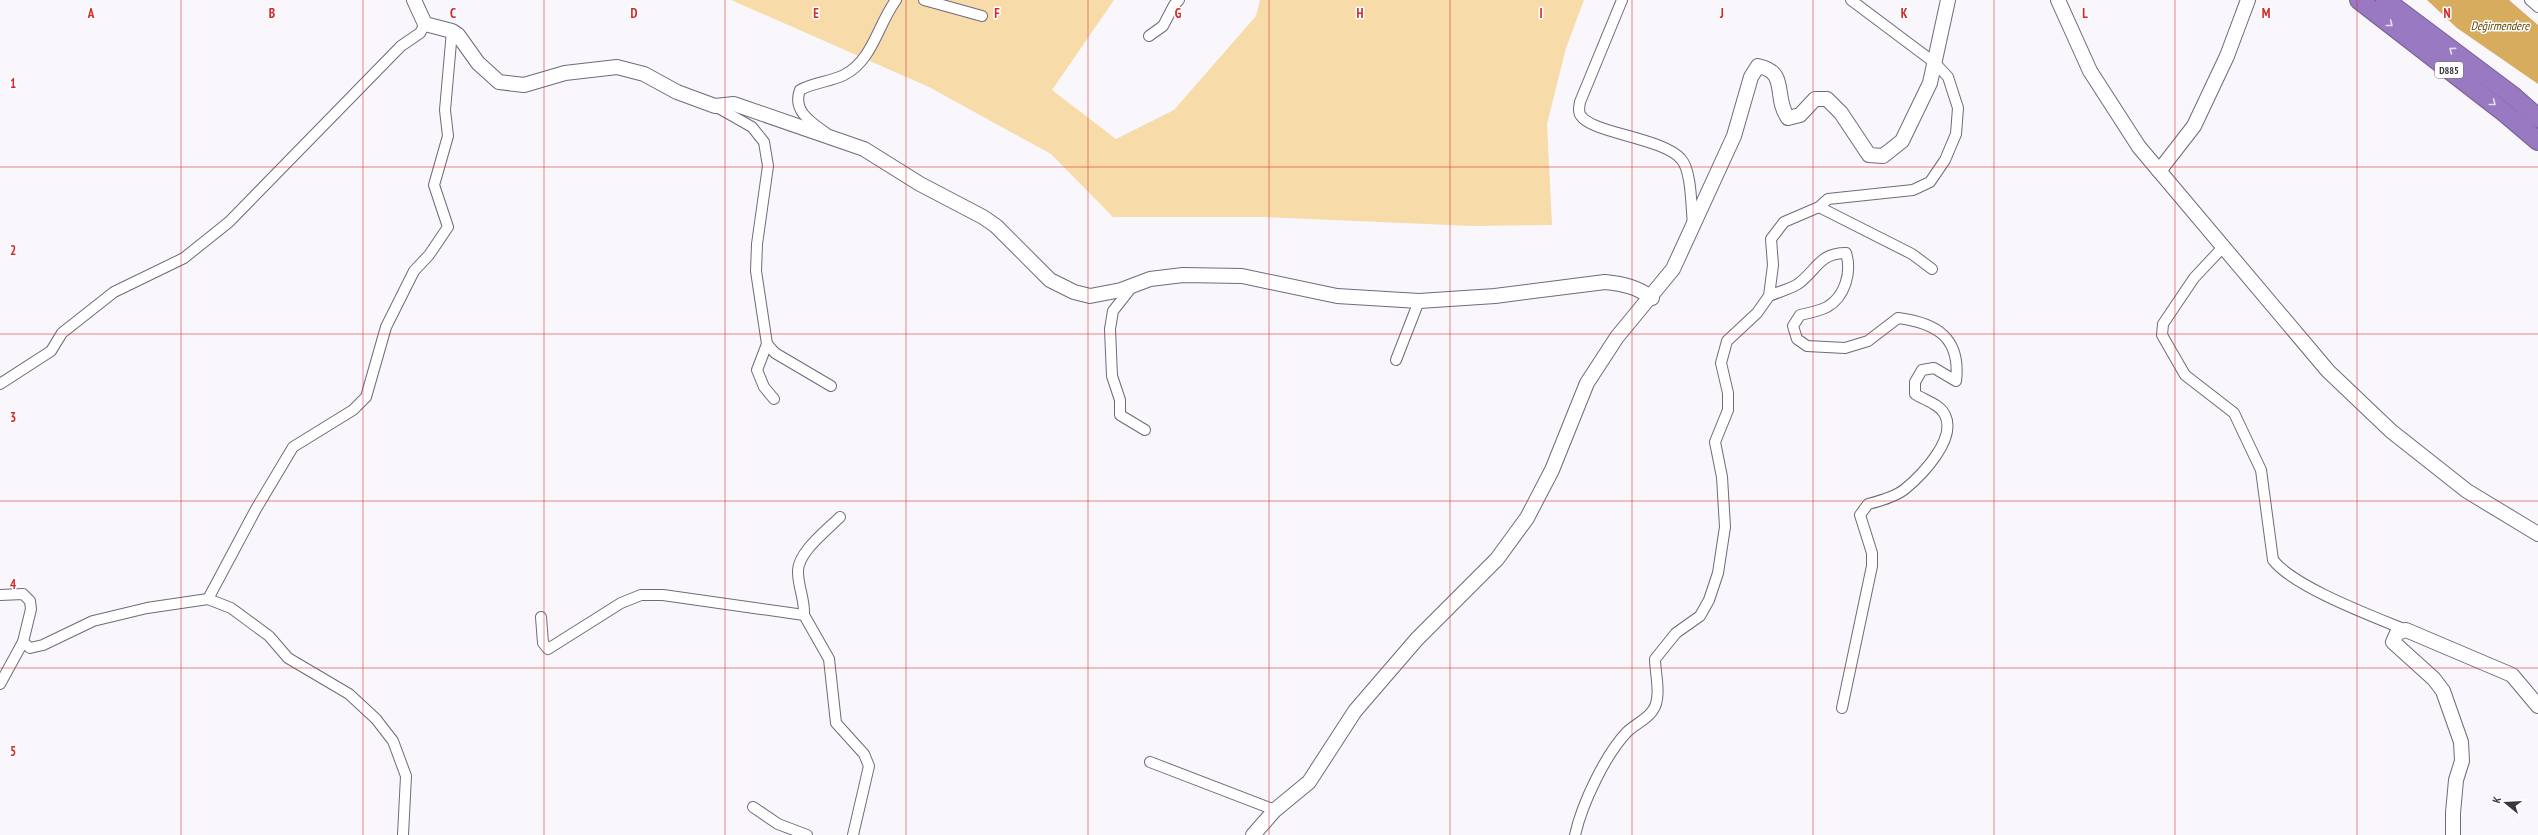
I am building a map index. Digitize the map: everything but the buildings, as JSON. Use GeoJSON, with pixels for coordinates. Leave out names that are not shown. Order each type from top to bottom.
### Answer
{"type":"FeatureCollection","features":[{"type":"Feature","properties":{"kind":"highway","name":"D885"},"geometry":{"type":"LineString","coordinates":[[2359,0],[2505,113],[2538,141]]}},
{"type":"Feature","properties":{"kind":"highway","name":"D885"},"geometry":{"type":"LineString","coordinates":[[2385,0],[2513,96],[2538,118]]}},
{"type":"Feature","properties":{"kind":"street"},"geometry":{"type":"LineString","coordinates":[[414,0],[425,24]]}},
{"type":"Feature","properties":{"kind":"street"},"geometry":{"type":"LineString","coordinates":[[831,136],[804,117],[798,105],[800,90],[844,75],[858,64],[872,46],[896,0]]}},
{"type":"Feature","properties":{"kind":"street"},"geometry":{"type":"LineString","coordinates":[[924,0],[982,16]]}},
{"type":"Feature","properties":{"kind":"street"},"geometry":{"type":"LineString","coordinates":[[1149,36],[1163,26],[1174,5],[1179,0]]}},
{"type":"Feature","properties":{"kind":"street"},"geometry":{"type":"LineString","coordinates":[[1622,0],[1580,102],[1581,117],[1594,126],[1624,133],[1672,152],[1681,159],[1687,170],[1693,224]]}},
{"type":"Feature","properties":{"kind":"street"},"geometry":{"type":"LineString","coordinates":[[1575,835],[1583,808],[1611,752],[1628,732],[1654,710],[1657,694],[1655,659],[1676,633],[1700,616],[1709,600],[1718,573],[1725,527],[1722,477],[1714,442],[1728,410],[1728,393],[1721,363],[1727,341],[1757,313],[1769,296],[1773,265],[1771,239],[1784,222],[1818,207],[1828,199],[1913,190],[1930,182],[1945,160],[1956,134],[1958,108],[1948,77],[1935,63],[1851,0]]}},
{"type":"Feature","properties":{"kind":"street"},"geometry":{"type":"LineString","coordinates":[[1254,835],[1275,810],[1309,782],[1355,711],[1417,639],[1497,559],[1523,524],[1552,470],[1587,383],[1617,337],[1652,298],[1673,269],[1734,136],[1751,76],[1758,66],[1769,68],[1778,78],[1781,108],[1788,118],[1800,115],[1815,99],[1827,99],[1841,113],[1869,155],[1883,156],[1902,141],[1930,83],[1948,0]]}},
{"type":"Feature","properties":{"kind":"street"},"geometry":{"type":"LineString","coordinates":[[2058,0],[2090,71],[2139,147],[2328,371],[2391,431],[2467,491],[2538,534]]}},
{"type":"Feature","properties":{"kind":"street"},"geometry":{"type":"LineString","coordinates":[[2159,171],[2194,126],[2227,56],[2248,0]]}},
{"type":"Feature","properties":{"kind":"street"},"geometry":{"type":"LineString","coordinates":[[2530,0],[2538,7]]}},
{"type":"Feature","properties":{"kind":"street"},"geometry":{"type":"LineString","coordinates":[[425,24],[452,31],[458,35],[478,63],[499,82],[524,85],[565,73],[617,67],[644,74],[677,92],[715,106],[752,127],[764,142],[768,166],[757,244],[756,271],[767,344],[757,370],[764,387],[774,399]]}},
{"type":"Feature","properties":{"kind":"street"},"geometry":{"type":"LineString","coordinates":[[0,384],[51,351],[62,333],[114,292],[184,258],[229,222],[401,46],[420,33],[425,24]]}},
{"type":"Feature","properties":{"kind":"street"},"geometry":{"type":"LineString","coordinates":[[208,599],[256,509],[293,447],[353,410],[366,397],[386,327],[414,270],[429,255],[448,227],[434,185],[448,136],[445,110],[452,31]]}},
{"type":"Feature","properties":{"kind":"street"},"geometry":{"type":"LineString","coordinates":[[715,106],[734,104],[831,136],[864,149],[920,184],[983,217],[996,226],[1050,280],[1061,286],[1090,296],[1121,290],[1135,283],[1183,275],[1242,276],[1336,296],[1419,301],[1495,296],[1605,282],[1624,284],[1640,289],[1652,298]]}},
{"type":"Feature","properties":{"kind":"street"},"geometry":{"type":"LineString","coordinates":[[1818,207],[1912,254],[1932,269]]}},
{"type":"Feature","properties":{"kind":"street"},"geometry":{"type":"LineString","coordinates":[[2224,246],[2194,278],[2163,324],[2162,335],[2185,375],[2234,413],[2261,470],[2273,560],[2281,571],[2342,603],[2512,675],[2538,706]]}},
{"type":"Feature","properties":{"kind":"street"},"geometry":{"type":"LineString","coordinates":[[1769,296],[1796,285],[1823,259],[1834,253],[1846,254],[1850,265],[1838,300],[1826,308],[1800,315],[1793,326],[1797,339],[1807,346],[1845,348],[1868,341],[1898,318],[1910,320],[1944,334],[1952,344],[1956,356],[1956,380],[1934,368],[1922,370],[1916,382],[1915,394],[1937,405],[1945,415],[1947,428],[1939,452],[1904,489],[1880,501],[1868,504],[1860,515],[1872,553],[1872,566],[1842,708]]}},
{"type":"Feature","properties":{"kind":"street"},"geometry":{"type":"LineString","coordinates":[[1135,283],[1113,311],[1110,329],[1112,376],[1120,400],[1120,415],[1145,430]]}},
{"type":"Feature","properties":{"kind":"street"},"geometry":{"type":"LineString","coordinates":[[1396,360],[1419,301]]}},
{"type":"Feature","properties":{"kind":"street"},"geometry":{"type":"LineString","coordinates":[[767,344],[775,353],[831,386]]}},
{"type":"Feature","properties":{"kind":"street"},"geometry":{"type":"LineString","coordinates":[[840,517],[812,544],[800,562],[798,572],[805,607],[804,615],[829,659],[836,723],[864,754],[869,766],[853,835]]}},
{"type":"Feature","properties":{"kind":"street"},"geometry":{"type":"LineString","coordinates":[[0,595],[23,594],[30,601],[31,609],[23,642],[0,684]]}},
{"type":"Feature","properties":{"kind":"street"},"geometry":{"type":"LineString","coordinates":[[541,617],[543,643],[548,649],[620,603],[641,595],[663,595],[804,615]]}},
{"type":"Feature","properties":{"kind":"street"},"geometry":{"type":"LineString","coordinates":[[23,642],[30,648],[43,645],[93,621],[147,608],[208,599],[231,608],[269,636],[288,658],[349,694],[376,719],[393,741],[406,776],[403,835]]}},
{"type":"Feature","properties":{"kind":"street"},"geometry":{"type":"LineString","coordinates":[[2406,630],[2397,633],[2393,642],[2434,679],[2442,691],[2461,742],[2462,761],[2456,780],[2453,813],[2454,835]]}},
{"type":"Feature","properties":{"kind":"street"},"geometry":{"type":"LineString","coordinates":[[1150,762],[1275,810]]}},
{"type":"Feature","properties":{"kind":"street"},"geometry":{"type":"LineString","coordinates":[[753,807],[778,824],[807,835]]}},
{"type":"Feature","properties":{"kind":"shaded area"},"geometry":{"type":"Polygon","coordinates":[[[731,0],[1114,0],[1052,90],[1116,139],[1174,110],[1256,16],[1260,0],[1584,0],[1566,48],[1547,124],[1552,225],[1473,226],[1266,217],[1113,217],[1051,154],[929,87],[731,0]]]}},
{"type":"Feature","properties":{"kind":"water","name":"Değirmendere"},"geometry":{"type":"Polygon","coordinates":[[[2427,0],[2509,0],[2538,25],[2538,84],[2457,28],[2427,0]]]}}]}
